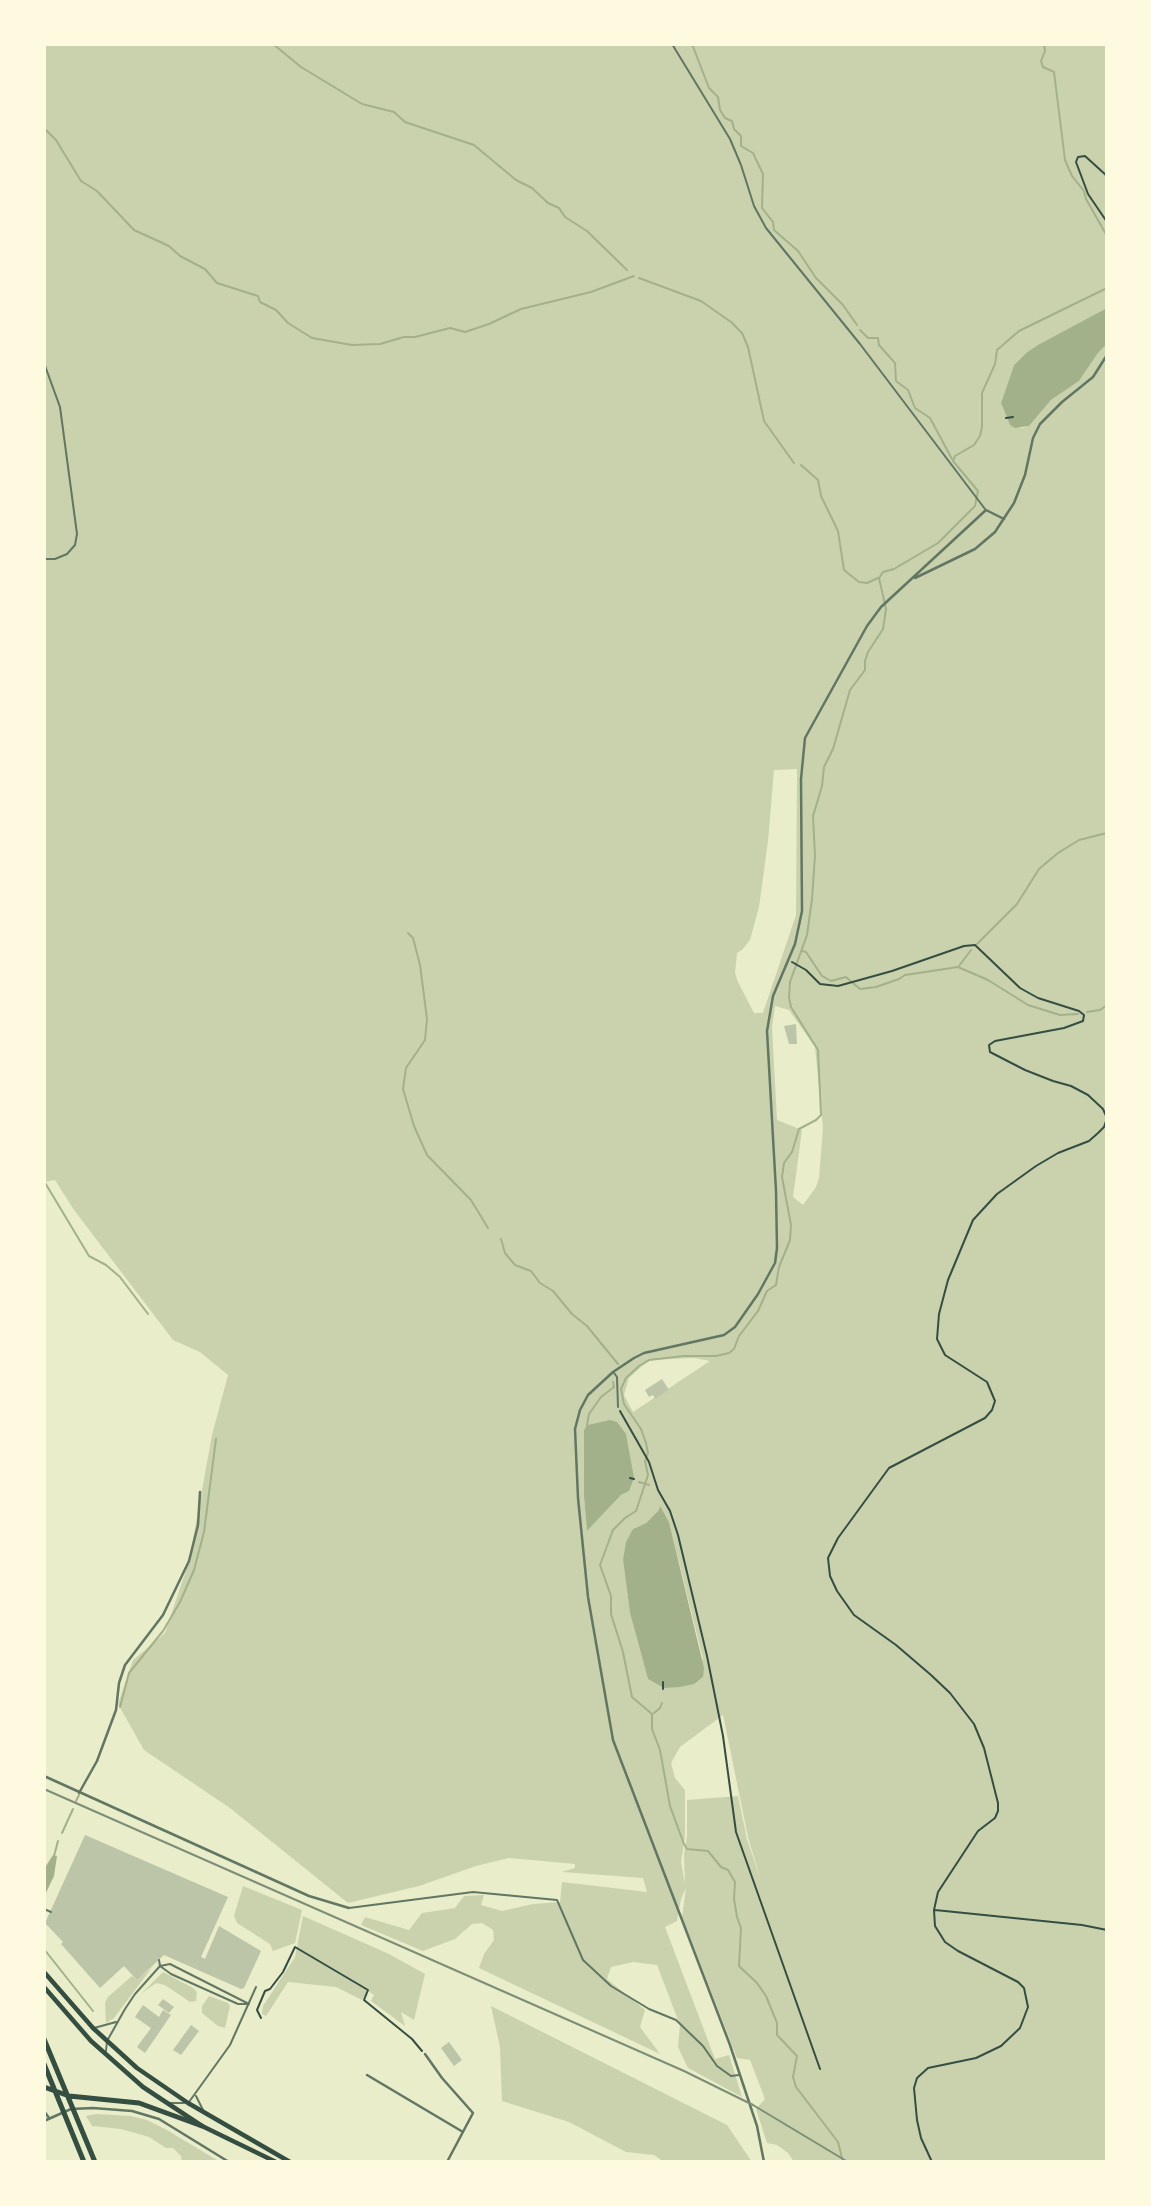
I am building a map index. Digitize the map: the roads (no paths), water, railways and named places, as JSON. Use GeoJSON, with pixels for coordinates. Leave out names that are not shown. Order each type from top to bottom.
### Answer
{"type":"FeatureCollection","features":[{"type":"Feature","properties":{"kind":"highway"},"geometry":{"type":"LineString","coordinates":[[44,2039],[96,2162]]}},
{"type":"Feature","properties":{"kind":"highway"},"geometry":{"type":"LineString","coordinates":[[44,2064],[84,2162]]}},
{"type":"Feature","properties":{"kind":"highway"},"geometry":{"type":"LineString","coordinates":[[44,2087],[62,2095],[139,2103],[202,2126]]}},
{"type":"Feature","properties":{"kind":"main road"},"geometry":{"type":"LineString","coordinates":[[44,1972],[93,2028],[137,2068],[188,2104],[290,2162]]}},
{"type":"Feature","properties":{"kind":"main road"},"geometry":{"type":"LineString","coordinates":[[44,1987],[106,2055],[164,2102],[202,2126],[276,2162]]}},
{"type":"Feature","properties":{"kind":"street"},"geometry":{"type":"LineString","coordinates":[[912,579],[975,549],[987,540],[1004,519],[1020,489],[1033,438],[1040,424],[1093,377],[1107,355]]}},
{"type":"Feature","properties":{"kind":"street"},"geometry":{"type":"LineString","coordinates":[[764,2162],[757,2126],[740,2075],[613,1740],[587,1597],[575,1429],[580,1410],[588,1395],[613,1372],[644,1353],[724,1335],[735,1327],[758,1294],[777,1256],[767,1031],[773,996],[795,944],[802,911],[804,892],[801,779],[803,746],[808,728],[867,626],[881,607],[986,510],[1004,519]]}},
{"type":"Feature","properties":{"kind":"street"},"geometry":{"type":"LineString","coordinates":[[79,1793],[97,1761],[116,1710],[119,1683],[125,1664],[163,1615],[189,1561],[198,1525],[200,1492]]}},
{"type":"Feature","properties":{"kind":"street"},"geometry":{"type":"LineString","coordinates":[[44,1776],[309,1896],[349,1908]]}},
{"type":"Feature","properties":{"kind":"street"},"geometry":{"type":"LineString","coordinates":[[425,2054],[473,2113],[447,2162]]}},
{"type":"Feature","properties":{"kind":"street"},"geometry":{"type":"LineString","coordinates":[[367,2075],[463,2132]]}},
{"type":"Feature","properties":{"kind":"street"},"geometry":{"type":"LineString","coordinates":[[44,2121],[62,2112],[80,2108],[106,2108],[146,2114],[229,2162]]}},
{"type":"Feature","properties":{"kind":"street"},"geometry":{"type":"LineString","coordinates":[[44,2111],[49,2118]]}},
{"type":"Feature","properties":{"kind":"lane"},"geometry":{"type":"LineString","coordinates":[[672,44],[730,139],[754,206],[766,228],[860,344],[986,510]]}},
{"type":"Feature","properties":{"kind":"lane"},"geometry":{"type":"LineString","coordinates":[[44,363],[60,407],[77,534],[75,545],[67,554],[55,559],[44,559]]}},
{"type":"Feature","properties":{"kind":"lane"},"geometry":{"type":"LineString","coordinates":[[613,1372],[617,1377],[618,1407]]}},
{"type":"Feature","properties":{"kind":"lane"},"geometry":{"type":"LineString","coordinates":[[349,1908],[472,1892],[557,1900],[583,1960],[611,1986],[649,2009],[676,2020],[703,2046],[717,2066],[730,2076],[740,2075]]}},
{"type":"Feature","properties":{"kind":"lane"},"geometry":{"type":"LineString","coordinates":[[44,1909],[51,1912]]}},
{"type":"Feature","properties":{"kind":"lane"},"geometry":{"type":"LineString","coordinates":[[159,1960],[160,1966],[171,1974],[232,2002],[249,2004]]}},
{"type":"Feature","properties":{"kind":"lane"},"geometry":{"type":"LineString","coordinates":[[106,2055],[107,2041],[117,2022],[135,1994],[160,1966],[170,1964],[249,2004]]}},
{"type":"Feature","properties":{"kind":"lane"},"geometry":{"type":"LineString","coordinates":[[164,2102],[188,2104],[230,2045],[256,1987]]}},
{"type":"Feature","properties":{"kind":"lane"},"geometry":{"type":"LineString","coordinates":[[93,2028],[117,2022]]}},
{"type":"Feature","properties":{"kind":"lane"},"geometry":{"type":"LineString","coordinates":[[195,2095],[205,2113]]}},
{"type":"Feature","properties":{"kind":"waterway"},"geometry":{"type":"LineString","coordinates":[[273,44],[301,67],[362,104],[394,112],[405,122],[474,145],[516,180],[559,208],[565,217],[587,231],[627,270]]}},
{"type":"Feature","properties":{"kind":"waterway"},"geometry":{"type":"LineString","coordinates":[[692,44],[709,88],[718,97],[720,110],[725,118],[732,121],[734,129],[741,136],[741,146],[753,153],[763,174],[762,208],[773,222],[774,230],[798,251],[816,278],[843,305],[857,325]]}},
{"type":"Feature","properties":{"kind":"waterway"},"geometry":{"type":"LineString","coordinates":[[1044,44],[1045,51],[1041,61],[1043,67],[1054,72],[1065,160],[1107,236]]}},
{"type":"Feature","properties":{"kind":"waterway"},"geometry":{"type":"LineString","coordinates":[[44,128],[56,140],[81,181],[97,191],[134,230],[169,246],[180,256],[205,269],[217,283],[258,296],[260,302],[276,310],[288,323],[312,338],[352,345],[380,344],[450,328],[465,332],[521,309],[591,292],[634,276]]}},
{"type":"Feature","properties":{"kind":"waterway"},"geometry":{"type":"LineString","coordinates":[[639,278],[701,301],[742,333],[748,347],[764,421],[794,463]]}},
{"type":"Feature","properties":{"kind":"waterway"},"geometry":{"type":"LineString","coordinates":[[843,2162],[838,2142],[796,2087],[793,2077],[797,2056],[777,2035],[777,2023],[766,1996],[739,1966],[741,1928],[734,1899],[735,1882],[728,1870],[721,1867],[708,1851],[687,1849],[684,1844],[670,1806],[660,1750],[652,1729],[652,1714],[632,1697],[623,1652],[611,1614],[611,1596],[600,1565],[613,1530],[636,1511],[648,1475],[645,1461],[648,1453],[646,1443],[641,1429],[624,1404],[621,1389],[626,1378],[649,1360],[729,1353],[758,1311],[767,1291],[776,1285],[779,1267],[790,1240],[791,1225],[782,1177],[784,1163],[792,1152],[799,1129],[821,1115],[818,1050],[791,1007],[789,998],[790,982],[807,935],[812,899],[815,856],[813,816],[822,786],[824,767],[833,749],[850,690],[865,670],[868,652],[883,629],[886,609],[879,578],[883,572],[894,569],[938,543],[975,506],[978,491],[953,461],[955,456],[974,445],[980,436],[982,393],[995,364],[997,350],[1019,331],[1107,288]]}},
{"type":"Feature","properties":{"kind":"waterway"},"geometry":{"type":"LineString","coordinates":[[860,330],[868,338],[878,338],[879,345],[895,363],[896,381],[908,390],[915,408],[930,418],[952,459]]}},
{"type":"Feature","properties":{"kind":"waterway"},"geometry":{"type":"LineString","coordinates":[[801,465],[818,480],[821,496],[838,531],[844,570],[859,582],[867,583],[878,578]]}},
{"type":"Feature","properties":{"kind":"waterway"},"geometry":{"type":"LineString","coordinates":[[977,944],[1017,904],[1039,869],[1079,840],[1107,833]]}},
{"type":"Feature","properties":{"kind":"waterway"},"geometry":{"type":"LineString","coordinates":[[408,933],[413,938],[420,965],[427,1019],[425,1040],[406,1068],[403,1089],[414,1126],[427,1155],[471,1200],[488,1228]]}},
{"type":"Feature","properties":{"kind":"waterway"},"geometry":{"type":"LineString","coordinates":[[959,966],[971,950]]}},
{"type":"Feature","properties":{"kind":"waterway"},"geometry":{"type":"LineString","coordinates":[[802,951],[806,952],[822,976],[831,981],[846,977],[860,989],[876,987],[905,975],[958,967],[988,980],[1028,1005],[1060,1015],[1078,1014]]}},
{"type":"Feature","properties":{"kind":"waterway"},"geometry":{"type":"LineString","coordinates":[[1087,1012],[1100,1010],[1107,1005]]}},
{"type":"Feature","properties":{"kind":"waterway"},"geometry":{"type":"LineString","coordinates":[[44,1181],[89,1256],[120,1277],[148,1314]]}},
{"type":"Feature","properties":{"kind":"waterway"},"geometry":{"type":"LineString","coordinates":[[501,1239],[505,1253],[515,1265],[531,1271],[540,1283],[553,1291],[572,1314],[587,1326],[618,1364]]}},
{"type":"Feature","properties":{"kind":"waterway"},"geometry":{"type":"LineString","coordinates":[[587,1425],[589,1414],[601,1397],[614,1387],[613,1382]]}},
{"type":"Feature","properties":{"kind":"waterway"},"geometry":{"type":"LineString","coordinates":[[120,1707],[129,1673],[163,1631],[194,1570],[204,1532],[216,1439]]}},
{"type":"Feature","properties":{"kind":"waterway"},"geometry":{"type":"LineString","coordinates":[[639,1482],[649,1485]]}},
{"type":"Feature","properties":{"kind":"waterway"},"geometry":{"type":"LineString","coordinates":[[654,1713],[662,1703]]}},
{"type":"Feature","properties":{"kind":"waterway"},"geometry":{"type":"LineString","coordinates":[[76,1801],[79,1795]]}},
{"type":"Feature","properties":{"kind":"waterway"},"geometry":{"type":"LineString","coordinates":[[62,1833],[73,1809]]}},
{"type":"Feature","properties":{"kind":"waterway"},"geometry":{"type":"LineString","coordinates":[[54,1856],[58,1841]]}},
{"type":"Feature","properties":{"kind":"waterway"},"geometry":{"type":"LineString","coordinates":[[44,1949],[93,2011]]}},
{"type":"Feature","properties":{"kind":"railway"},"geometry":{"type":"LineString","coordinates":[[44,1789],[684,2071],[753,2105],[848,2162]]}}]}
